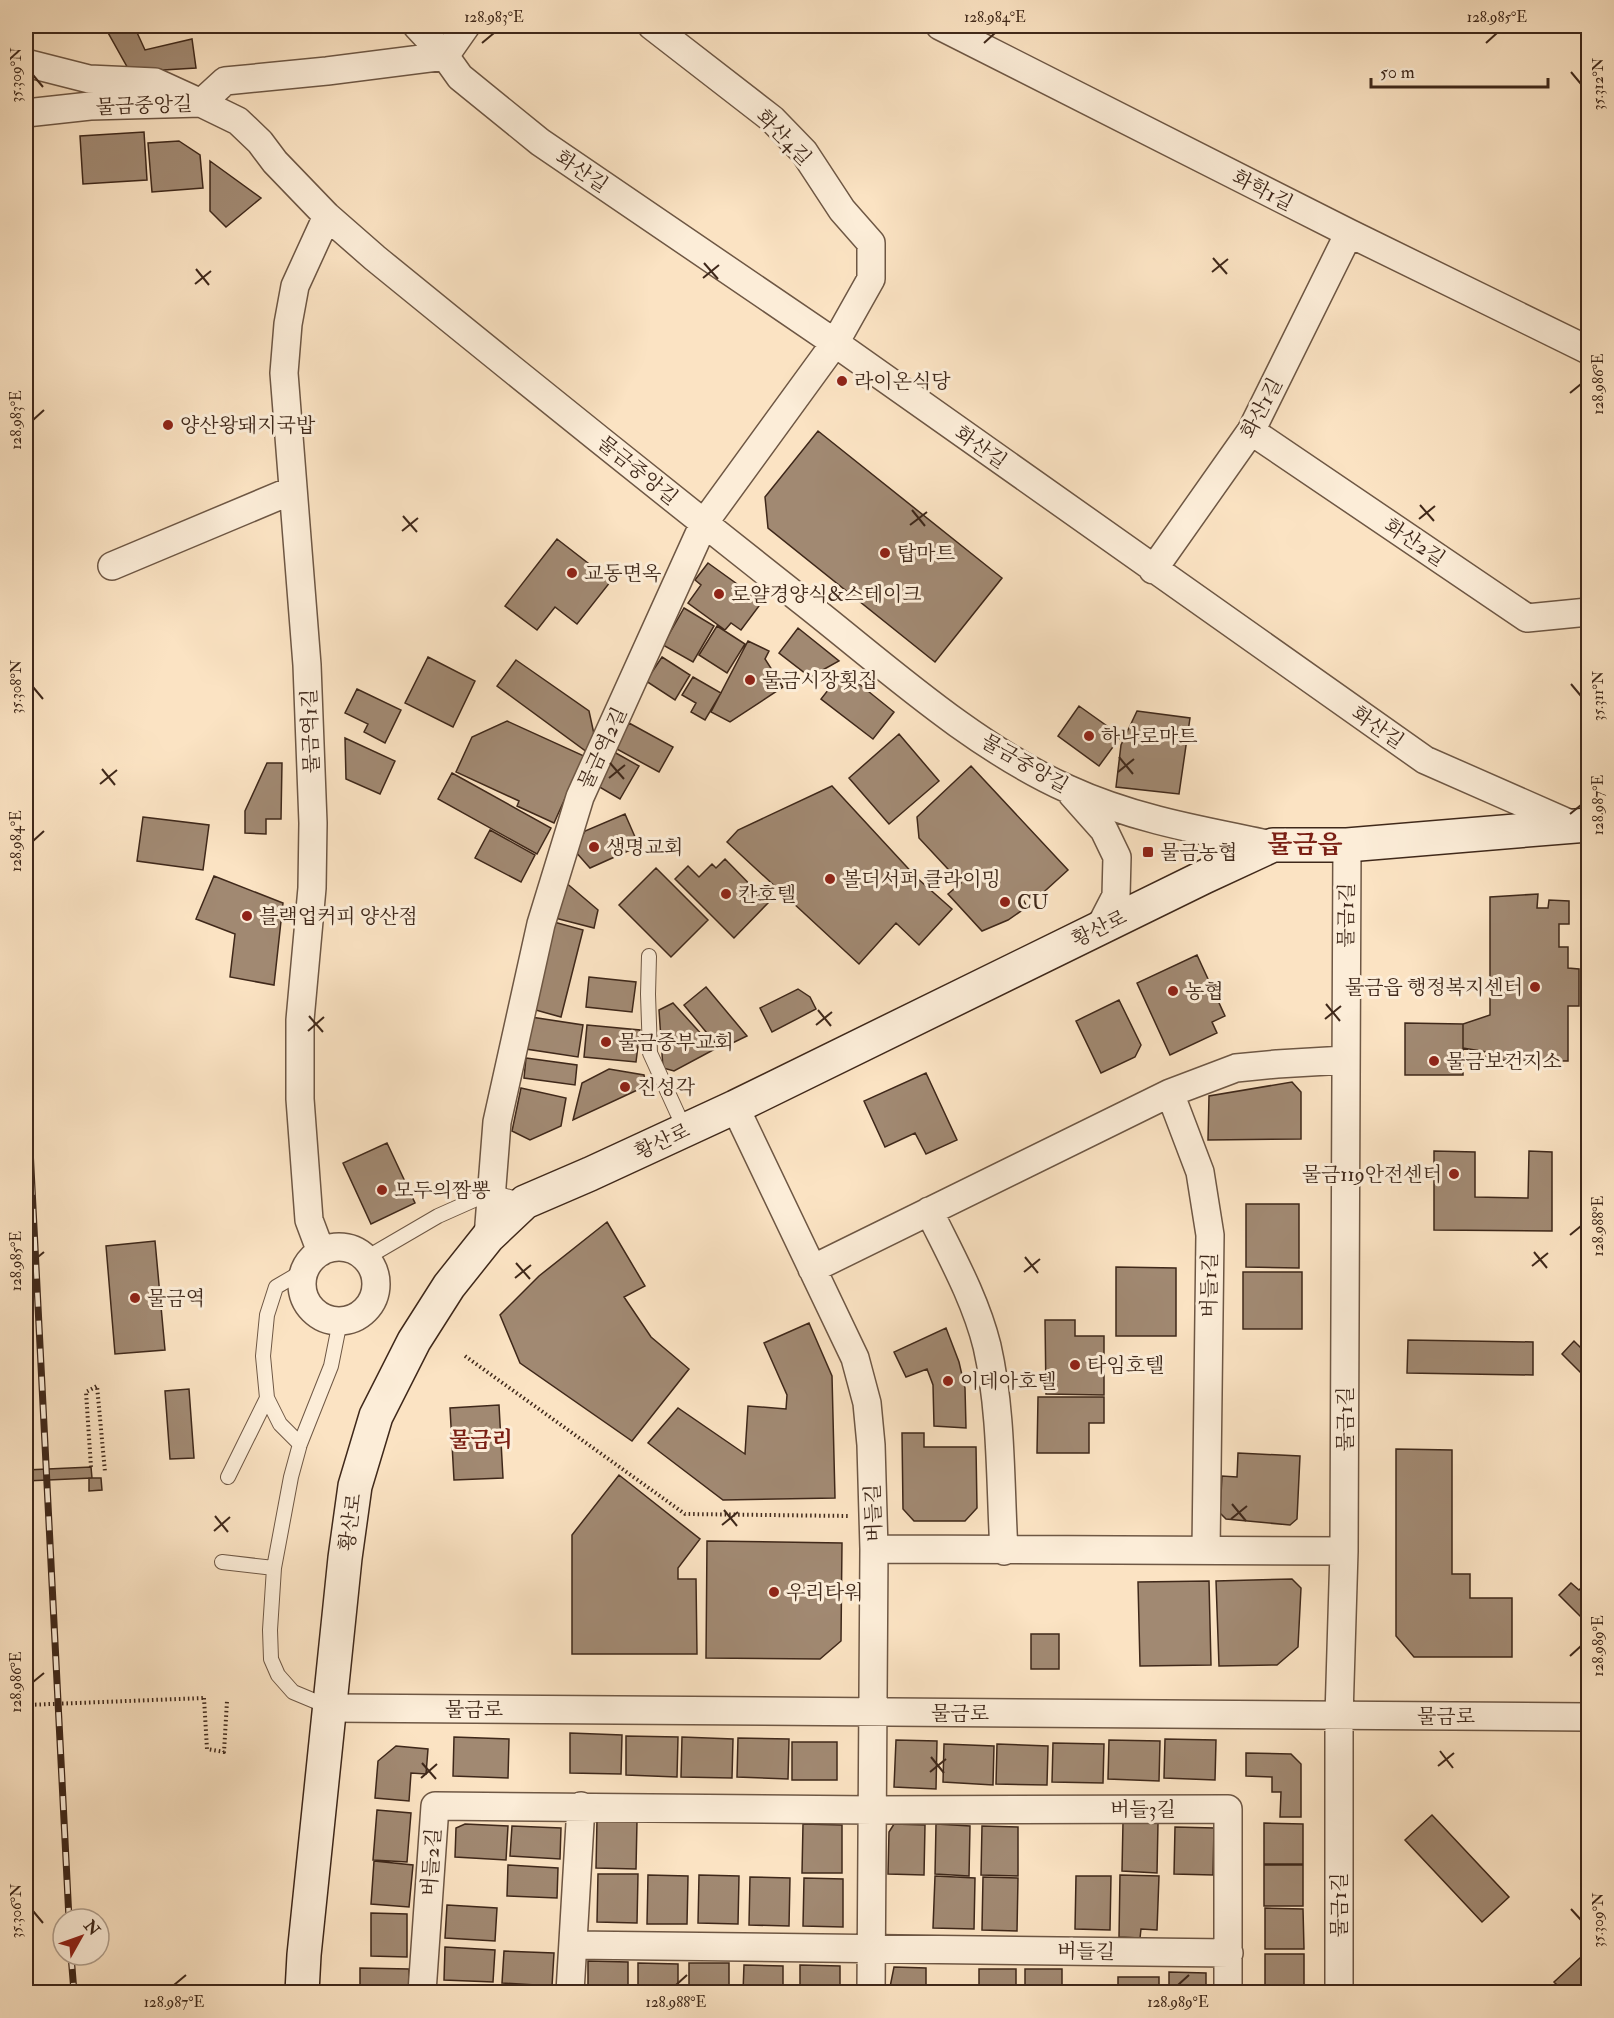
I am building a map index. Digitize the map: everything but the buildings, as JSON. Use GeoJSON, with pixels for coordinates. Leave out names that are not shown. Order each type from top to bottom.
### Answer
{"type":"FeatureCollection","features":[{"type":"Feature","properties":{"kind":"main road","name":"황산로"},"geometry":{"type":"LineString","coordinates":[[302,1992],[345,1558],[355,1486],[376,1416],[414,1341],[449,1286],[488,1236],[525,1202],[735,1107],[1100,927],[1273,845],[1347,845],[1582,826]]}},
{"type":"Feature","properties":{"kind":"street","name":"화산길"},"geometry":{"type":"LineString","coordinates":[[417,26],[445,56],[460,77],[540,142],[835,343],[1153,570],[1425,760],[1582,826]]}},
{"type":"Feature","properties":{"kind":"street"},"geometry":{"type":"LineString","coordinates":[[26,63],[89,79],[155,82],[201,103],[225,81],[445,56],[466,26]]}},
{"type":"Feature","properties":{"kind":"street","name":"화산4길"},"geometry":{"type":"LineString","coordinates":[[652,26],[772,119],[804,152],[842,210],[871,243],[871,279]]}},
{"type":"Feature","properties":{"kind":"street","name":"화학1길"},"geometry":{"type":"LineString","coordinates":[[940,26],[1349,233],[1588,350]]}},
{"type":"Feature","properties":{"kind":"street","name":"물금중앙길"},"geometry":{"type":"LineString","coordinates":[[26,113],[90,106],[201,103],[238,121],[327,216],[437,308],[704,523],[952,719],[1017,761],[1067,789],[1107,805],[1188,827],[1273,845]]}},
{"type":"Feature","properties":{"kind":"street","name":"물금역1길"},"geometry":{"type":"LineString","coordinates":[[313,1261],[300,1099],[300,1020],[312,888],[313,823],[307,665],[284,373],[288,324],[295,286],[327,216]]}},
{"type":"Feature","properties":{"kind":"street","name":"화산1길"},"geometry":{"type":"LineString","coordinates":[[1153,570],[1251,431],[1349,233]]}},
{"type":"Feature","properties":{"kind":"street","name":"물금역2길"},"geometry":{"type":"LineString","coordinates":[[488,1236],[496,1122],[541,924],[580,797],[704,523],[835,343],[871,279]]}},
{"type":"Feature","properties":{"kind":"street","name":"화산2길"},"geometry":{"type":"LineString","coordinates":[[1251,431],[1527,618],[1588,612]]}},
{"type":"Feature","properties":{"kind":"street"},"geometry":{"type":"LineString","coordinates":[[112,566],[293,490]]}},
{"type":"Feature","properties":{"kind":"street"},"geometry":{"type":"LineString","coordinates":[[1067,789],[1104,830],[1117,857],[1116,896],[1100,927]]}},
{"type":"Feature","properties":{"kind":"street","name":"물금1길"},"geometry":{"type":"LineString","coordinates":[[1339,1992],[1339,1716],[1344,1551],[1347,845]]}},
{"type":"Feature","properties":{"kind":"street"},"geometry":{"type":"LineString","coordinates":[[812,1269],[1170,1093],[1236,1068],[1345,1060]]}},
{"type":"Feature","properties":{"kind":"street","name":"버들1길"},"geometry":{"type":"LineString","coordinates":[[1170,1093],[1200,1172],[1209,1235],[1206,1550]]}},
{"type":"Feature","properties":{"kind":"street","name":"버들길"},"geometry":{"type":"LineString","coordinates":[[735,1107],[855,1358],[867,1402],[872,1445],[874,1549],[871,1992]]}},
{"type":"Feature","properties":{"kind":"street"},"geometry":{"type":"LineString","coordinates":[[929,1211],[970,1294],[986,1344],[996,1398],[1004,1551]]}},
{"type":"Feature","properties":{"kind":"street"},"geometry":{"type":"LineString","coordinates":[[344,1247],[366,1258],[373,1269],[376,1280],[375,1293],[371,1304],[357,1316],[340,1321],[328,1319],[317,1314],[308,1305],[303,1294],[302,1282],[313,1261],[332,1248],[344,1247]]}},
{"type":"Feature","properties":{"kind":"street"},"geometry":{"type":"LineString","coordinates":[[874,1549],[1344,1551]]}},
{"type":"Feature","properties":{"kind":"street","name":"물금로"},"geometry":{"type":"LineString","coordinates":[[331,1708],[1588,1718]]}},
{"type":"Feature","properties":{"kind":"street","name":"버들2길"},"geometry":{"type":"LineString","coordinates":[[422,1992],[435,1806],[873,1810]]}},
{"type":"Feature","properties":{"kind":"street"},"geometry":{"type":"LineString","coordinates":[[570,1992],[580,1806]]}},
{"type":"Feature","properties":{"kind":"street","name":"버들3길"},"geometry":{"type":"LineString","coordinates":[[873,1810],[1228,1809],[1228,1992]]}},
{"type":"Feature","properties":{"kind":"street","name":"버들길"},"geometry":{"type":"LineString","coordinates":[[573,1945],[1229,1953]]}},
{"type":"Feature","properties":{"kind":"lane"},"geometry":{"type":"LineString","coordinates":[[649,956],[650,1053],[685,1130]]}},
{"type":"Feature","properties":{"kind":"lane"},"geometry":{"type":"LineString","coordinates":[[366,1258],[438,1216],[492,1192],[525,1202]]}},
{"type":"Feature","properties":{"kind":"lane"},"geometry":{"type":"LineString","coordinates":[[300,1444],[280,1424],[267,1398],[263,1356],[267,1315],[276,1287],[313,1261]]}},
{"type":"Feature","properties":{"kind":"lane"},"geometry":{"type":"LineString","coordinates":[[331,1708],[293,1692],[278,1675],[271,1659],[270,1630],[274,1568],[285,1505],[300,1444],[331,1365],[340,1321]]}},
{"type":"Feature","properties":{"kind":"lane"},"geometry":{"type":"LineString","coordinates":[[228,1477],[267,1398]]}},
{"type":"Feature","properties":{"kind":"lane"},"geometry":{"type":"LineString","coordinates":[[222,1562],[274,1568]]}},
{"type":"Feature","properties":{"kind":"path"},"geometry":{"type":"LineString","coordinates":[[465,1356],[685,1514],[873,1516]]}},
{"type":"Feature","properties":{"kind":"path"},"geometry":{"type":"LineString","coordinates":[[91,1467],[86,1392],[97,1386],[105,1472]]}},
{"type":"Feature","properties":{"kind":"path"},"geometry":{"type":"LineString","coordinates":[[26,1705],[204,1698],[207,1749],[224,1752],[227,1701]]}},
{"type":"Feature","properties":{"kind":"railway"},"geometry":{"type":"LineString","coordinates":[[26,1069],[68,1907]]}},
{"type":"Feature","properties":{"kind":"railway"},"geometry":{"type":"LineString","coordinates":[[72,1967],[74,1992]]}},
{"type":"Feature","properties":{"kind":"place","name":"라이온식당"},"geometry":{"type":"Point","coordinates":[842,381]}},
{"type":"Feature","properties":{"kind":"place","name":"양산왕돼지국밥"},"geometry":{"type":"Point","coordinates":[168,425]}},
{"type":"Feature","properties":{"kind":"place","name":"탑마트"},"geometry":{"type":"Point","coordinates":[885,553]}},
{"type":"Feature","properties":{"kind":"place","name":"교동면옥"},"geometry":{"type":"Point","coordinates":[572,573]}},
{"type":"Feature","properties":{"kind":"place","name":"로얄경양식&스테이크"},"geometry":{"type":"Point","coordinates":[719,594]}},
{"type":"Feature","properties":{"kind":"place","name":"물금시장횟집"},"geometry":{"type":"Point","coordinates":[750,680]}},
{"type":"Feature","properties":{"kind":"place","name":"하나로마트"},"geometry":{"type":"Point","coordinates":[1089,736]}},
{"type":"Feature","properties":{"kind":"place","name":"생명교회"},"geometry":{"type":"Point","coordinates":[594,847]}},
{"type":"Feature","properties":{"kind":"place","name":"물금농협"},"geometry":{"type":"Point","coordinates":[1148,852]}},
{"type":"Feature","properties":{"kind":"place","name":"볼더서퍼 클라이밍"},"geometry":{"type":"Point","coordinates":[830,879]}},
{"type":"Feature","properties":{"kind":"place","name":"칸호텔"},"geometry":{"type":"Point","coordinates":[726,894]}},
{"type":"Feature","properties":{"kind":"place","name":"CU"},"geometry":{"type":"Point","coordinates":[1005,902]}},
{"type":"Feature","properties":{"kind":"place","name":"블랙업커피 양산점"},"geometry":{"type":"Point","coordinates":[247,916]}},
{"type":"Feature","properties":{"kind":"place","name":"물금읍 행정복지센터"},"geometry":{"type":"Point","coordinates":[1535,987]}},
{"type":"Feature","properties":{"kind":"place","name":"농협"},"geometry":{"type":"Point","coordinates":[1173,991]}},
{"type":"Feature","properties":{"kind":"place","name":"물금중부교회"},"geometry":{"type":"Point","coordinates":[606,1042]}},
{"type":"Feature","properties":{"kind":"place","name":"물금보건지소"},"geometry":{"type":"Point","coordinates":[1434,1061]}},
{"type":"Feature","properties":{"kind":"place","name":"진성각"},"geometry":{"type":"Point","coordinates":[625,1087]}},
{"type":"Feature","properties":{"kind":"place","name":"물금119안전센터"},"geometry":{"type":"Point","coordinates":[1454,1174]}},
{"type":"Feature","properties":{"kind":"place","name":"모두의짬뽕"},"geometry":{"type":"Point","coordinates":[382,1190]}},
{"type":"Feature","properties":{"kind":"place","name":"물금역"},"geometry":{"type":"Point","coordinates":[135,1298]}},
{"type":"Feature","properties":{"kind":"place","name":"타임호텔"},"geometry":{"type":"Point","coordinates":[1075,1365]}},
{"type":"Feature","properties":{"kind":"place","name":"이데아호텔"},"geometry":{"type":"Point","coordinates":[948,1381]}},
{"type":"Feature","properties":{"kind":"place","name":"우리타워"},"geometry":{"type":"Point","coordinates":[774,1592]}},
{"type":"Feature","properties":{"kind":"district","name":"물금읍"},"geometry":{"type":"Point","coordinates":[1305,844]}},
{"type":"Feature","properties":{"kind":"district","name":"물금리"},"geometry":{"type":"Point","coordinates":[481,1439]}}]}
